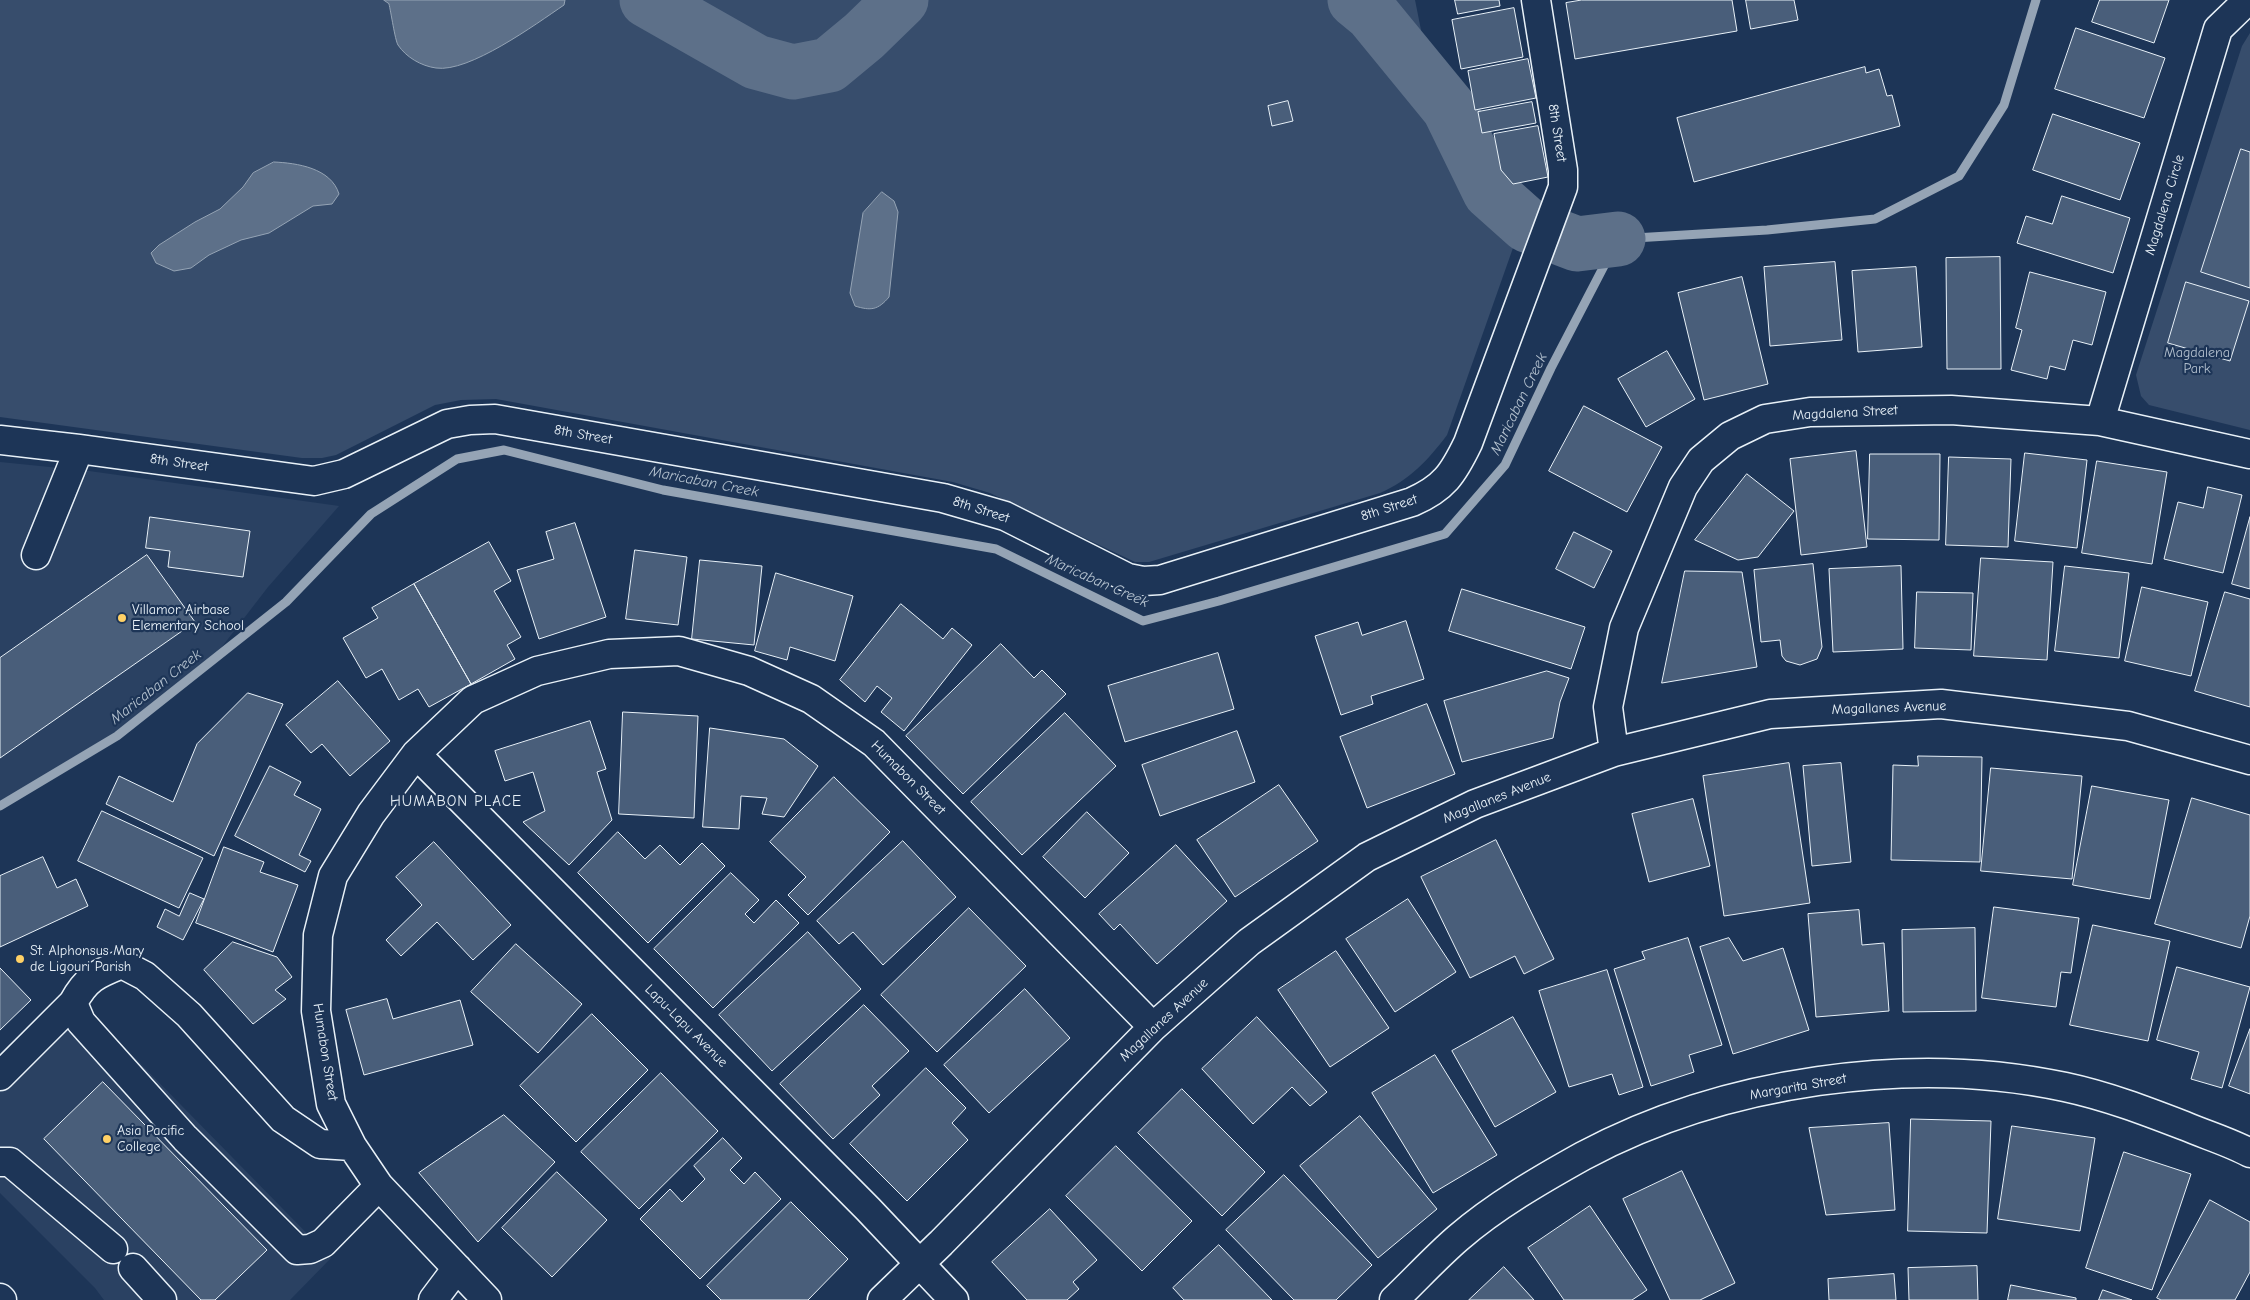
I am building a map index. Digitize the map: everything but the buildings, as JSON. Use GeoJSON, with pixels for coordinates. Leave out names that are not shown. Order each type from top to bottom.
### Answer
{"type":"FeatureCollection","features":[{"type":"Feature","properties":{"kind":"street","name":"8th Street"},"geometry":{"type":"LineString","coordinates":[[0,440],[79,449],[314,482],[344,474],[447,424],[470,420],[495,419],[943,498],[1005,516],[1128,578],[1143,581],[1160,580],[1412,502],[1432,493],[1447,480],[1468,443],[1563,187],[1563,170],[1536,0]]}},
{"type":"Feature","properties":{"kind":"street","name":"Magdalena Circle"},"geometry":{"type":"LineString","coordinates":[[2100,421],[2218,29],[2248,0]]}},
{"type":"Feature","properties":{"kind":"street","name":"Magdalena Street"},"geometry":{"type":"LineString","coordinates":[[1614,752],[1608,707],[1624,628],[1683,487],[1701,460],[1730,436],[1765,419],[1810,412],[1951,410],[2100,421],[2250,454]]}},
{"type":"Feature","properties":{"kind":"street"},"geometry":{"type":"LineString","coordinates":[[36,555],[79,449]]}},
{"type":"Feature","properties":{"kind":"street","name":"Humabon Street"},"geometry":{"type":"LineString","coordinates":[[488,1300],[379,1186],[352,1146],[331,1104],[317,1020],[318,935],[333,876],[371,814],[416,754],[473,700],[537,671],[609,654],[680,651],[749,671],[811,699],[874,743],[1153,1028]]}},
{"type":"Feature","properties":{"kind":"street","name":"Magallanes Avenue"},"geometry":{"type":"LineString","coordinates":[[882,1300],[1153,1028],[1249,942],[1367,857],[1475,804],[1614,752],[1770,714],[1941,704],[2128,726],[2250,760]]}},
{"type":"Feature","properties":{"kind":"street","name":"Lapu-Lapu Avenue"},"geometry":{"type":"LineString","coordinates":[[416,754],[868,1209],[954,1300]]}},
{"type":"Feature","properties":{"kind":"street"},"geometry":{"type":"LineString","coordinates":[[0,1076],[73,1003],[80,988],[92,977],[122,964],[145,976],[189,1015],[283,1119],[320,1144],[352,1146]]}},
{"type":"Feature","properties":{"kind":"street"},"geometry":{"type":"LineString","coordinates":[[73,1003],[81,1022],[179,1131],[297,1250],[310,1249],[323,1243],[379,1186]]}},
{"type":"Feature","properties":{"kind":"street","name":"Margarita Street"},"geometry":{"type":"LineString","coordinates":[[1394,1300],[1458,1238],[1522,1192],[1585,1156],[1658,1123],[1722,1102],[1790,1086],[1876,1075],[1949,1074],[2010,1079],[2065,1087],[2136,1107],[2250,1153]]}},
{"type":"Feature","properties":{"kind":"street"},"geometry":{"type":"LineString","coordinates":[[0,1162],[10,1162],[113,1249]]}},
{"type":"Feature","properties":{"kind":"street"},"geometry":{"type":"LineString","coordinates":[[133,1268],[162,1300]]}},
{"type":"Feature","properties":{"kind":"street"},"geometry":{"type":"LineString","coordinates":[[433,1300],[457,1268]]}},
{"type":"Feature","properties":{"kind":"shaded area"},"geometry":{"type":"Polygon","coordinates":[[[384,0],[565,0],[564,5],[502,46],[466,63],[450,68],[436,68],[419,63],[401,49],[397,42],[389,4],[384,0]]]}},
{"type":"Feature","properties":{"kind":"shaded area"},"geometry":{"type":"Polygon","coordinates":[[[274,162],[303,166],[321,173],[335,185],[339,194],[332,204],[313,206],[269,233],[241,240],[209,255],[191,268],[174,271],[156,263],[151,253],[159,245],[195,222],[220,209],[243,187],[253,173],[274,162]]]}},
{"type":"Feature","properties":{"kind":"shaded area"},"geometry":{"type":"Polygon","coordinates":[[[882,192],[894,201],[898,212],[889,297],[878,307],[866,309],[855,306],[850,293],[863,213],[882,192]]]}},
{"type":"Feature","properties":{"kind":"shaded area","name":"Villamor Airbase Elementary School"},"geometry":{"type":"Polygon","coordinates":[[[0,462],[89,471],[339,506],[268,587],[221,648],[119,730],[0,802],[0,462]]]}},
{"type":"Feature","properties":{"kind":"shaded area","name":"Asia Pacific College"},"geometry":{"type":"Polygon","coordinates":[[[82,1004],[331,1258],[290,1300],[104,1300],[95,1288],[0,1193],[0,1085],[82,1004]]]}},
{"type":"Feature","properties":{"kind":"green space"},"geometry":{"type":"Polygon","coordinates":[[[0,0],[1415,0],[1440,125],[1514,245],[1447,435],[1433,453],[1409,476],[1380,493],[1149,562],[1135,562],[990,493],[953,482],[496,399],[461,400],[435,405],[336,455],[322,458],[302,458],[0,417],[0,0]]]}},
{"type":"Feature","properties":{"kind":"green space","name":"Magdalena Park"},"geometry":{"type":"Polygon","coordinates":[[[2250,33],[2250,430],[2149,405],[2141,396],[2136,375],[2242,46],[2250,33]]]}},
{"type":"Feature","properties":{"kind":"waterway"},"geometry":{"type":"LineString","coordinates":[[647,0],[756,62],[793,72],[829,65],[864,36],[901,0]]}},
{"type":"Feature","properties":{"kind":"waterway"},"geometry":{"type":"LineString","coordinates":[[1355,0],[1372,14],[1449,108],[1490,192],[1527,225],[1577,244],[1618,239]]}},
{"type":"Feature","properties":{"kind":"waterway","name":"Maricaban Creek"},"geometry":{"type":"LineString","coordinates":[[0,806],[117,736],[286,602],[371,514],[457,459],[504,450],[663,490],[996,549],[1143,621],[1219,601],[1445,534],[1505,465],[1551,368],[1618,239],[1767,230],[1875,219],[1959,176],[2004,105],[2036,0]]}},
{"type":"Feature","properties":{"kind":"place","name":"Villamor Airbase Elementary School"},"geometry":{"type":"Point","coordinates":[122,618]}},
{"type":"Feature","properties":{"kind":"place","name":"St. Alphonsus Mary de Ligouri Parish"},"geometry":{"type":"Point","coordinates":[20,959]}},
{"type":"Feature","properties":{"kind":"place","name":"Asia Pacific College"},"geometry":{"type":"Point","coordinates":[107,1139]}},
{"type":"Feature","properties":{"kind":"district","name":"HUMABON PLACE"},"geometry":{"type":"Point","coordinates":[456,802]}}]}
